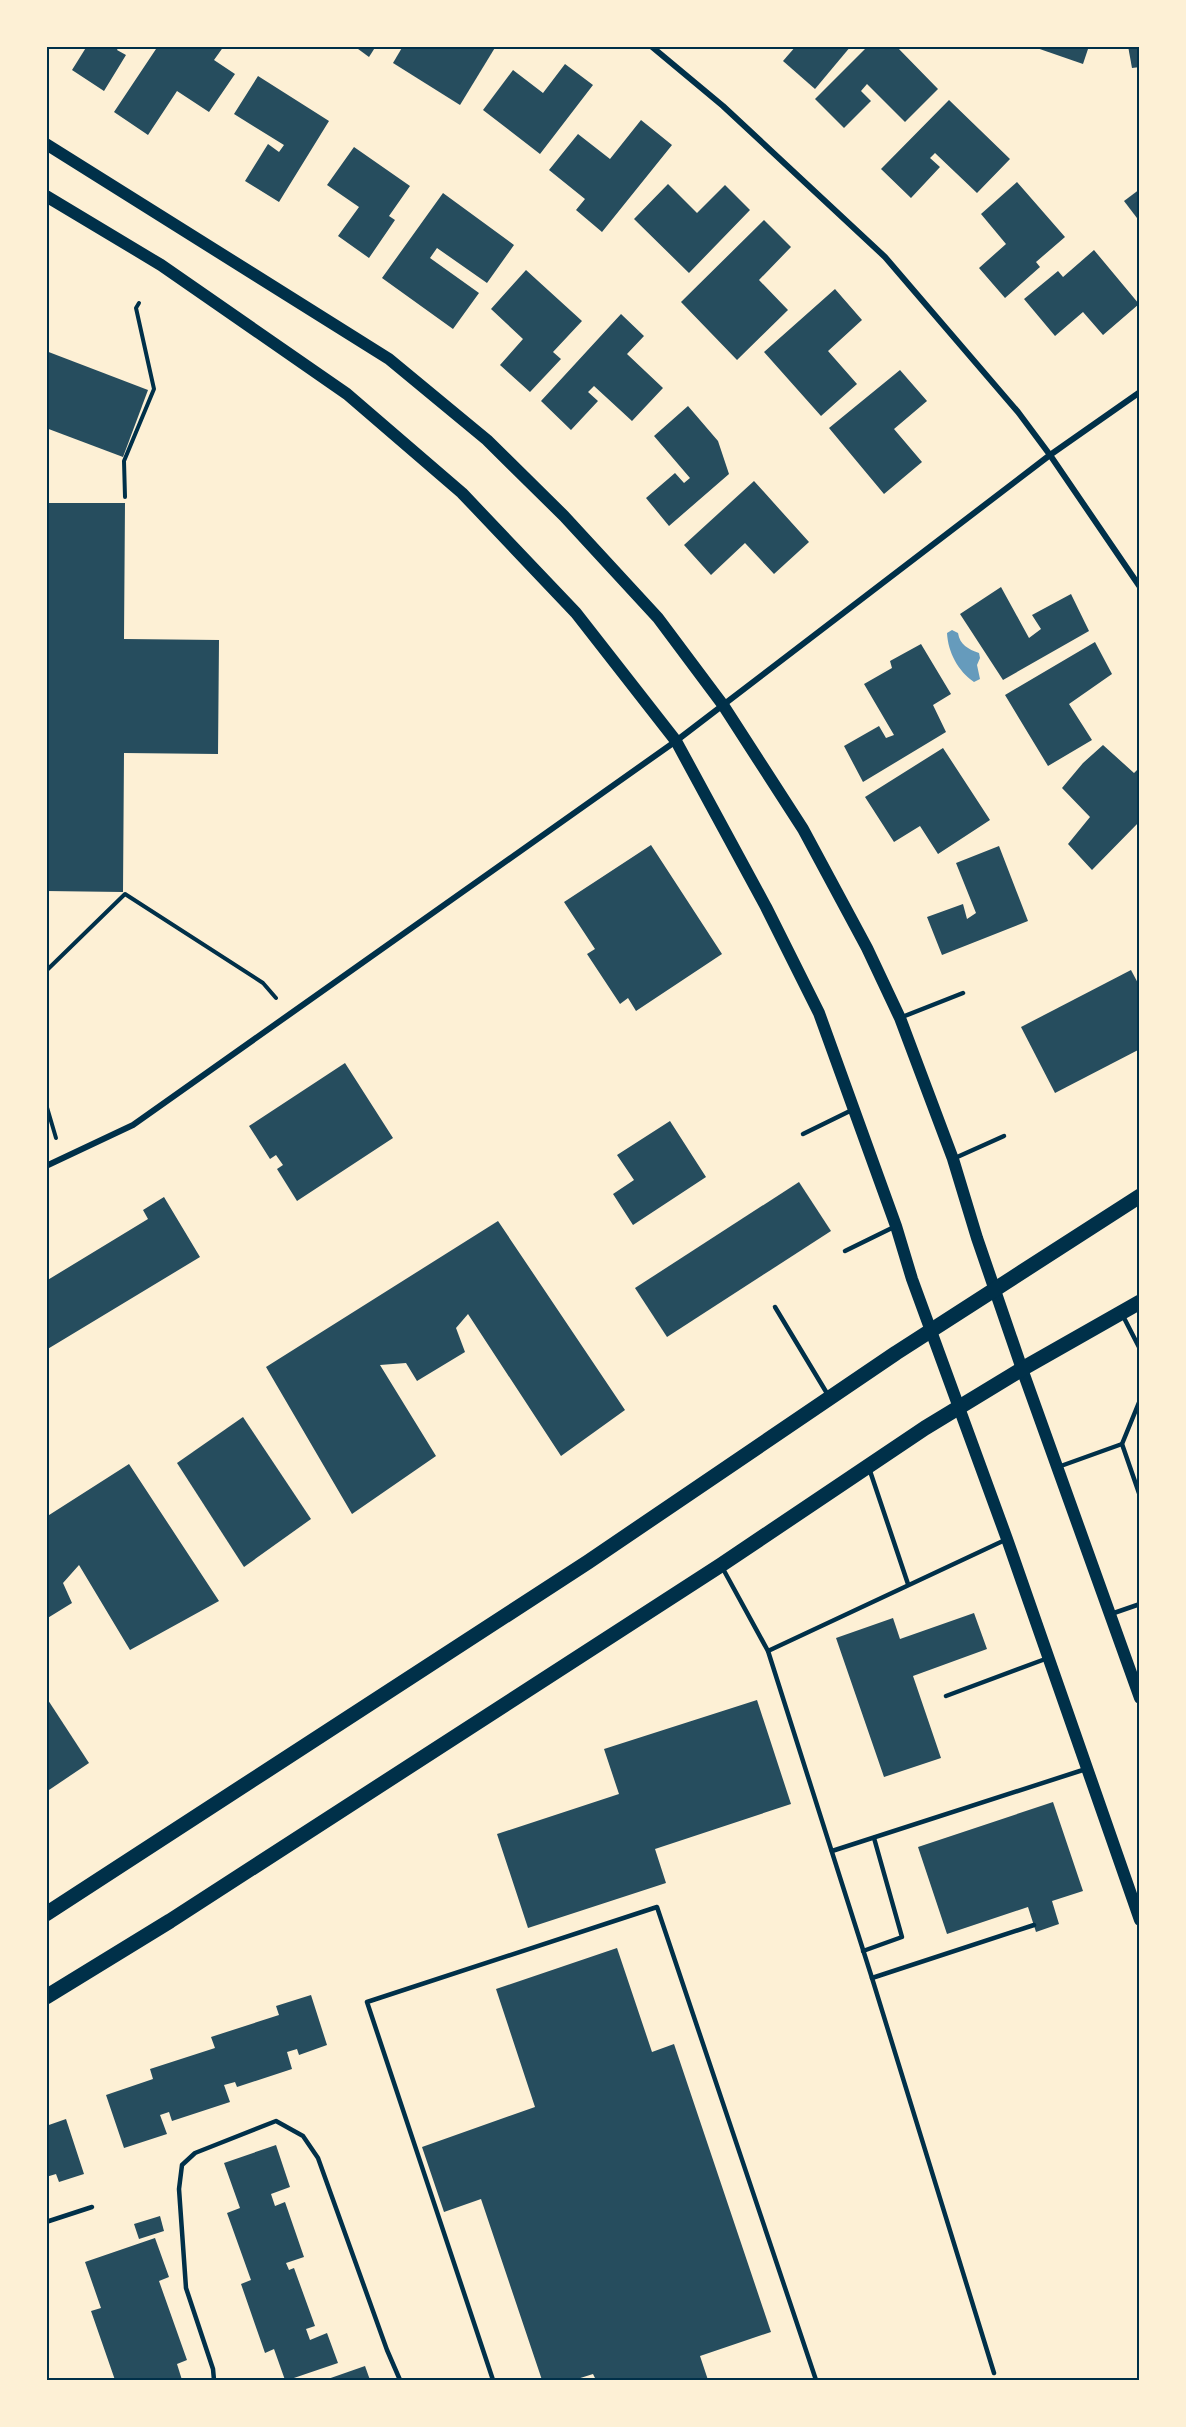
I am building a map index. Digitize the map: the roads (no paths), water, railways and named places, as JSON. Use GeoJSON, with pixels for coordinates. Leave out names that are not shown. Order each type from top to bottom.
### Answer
{"type":"FeatureCollection","features":[{"type":"Feature","properties":{"kind":"main road"},"geometry":{"type":"LineString","coordinates":[[46,144],[389,359],[487,440],[564,516],[658,618],[723,705],[803,829],[867,948],[900,1018],[953,1159],[977,1238],[1022,1369],[1140,1698]]}},
{"type":"Feature","properties":{"kind":"main road"},"geometry":{"type":"LineString","coordinates":[[46,196],[161,265],[347,394],[462,494],[576,613],[676,741],[766,907],[819,1013],[855,1108],[912,1279],[1007,1539],[1140,1920]]}},
{"type":"Feature","properties":{"kind":"main road"},"geometry":{"type":"LineString","coordinates":[[46,1914],[588,1562],[1040,1258],[1140,1196]]}},
{"type":"Feature","properties":{"kind":"main road"},"geometry":{"type":"LineString","coordinates":[[46,1997],[170,1921],[721,1565],[959,1408],[1022,1369],[1140,1302]]}},
{"type":"Feature","properties":{"kind":"street"},"geometry":{"type":"LineString","coordinates":[[651,46],[723,106],[885,257],[1018,412],[1140,587]]}},
{"type":"Feature","properties":{"kind":"street"},"geometry":{"type":"LineString","coordinates":[[46,1166],[133,1125],[676,741],[1050,455],[1140,392]]}},
{"type":"Feature","properties":{"kind":"lane"},"geometry":{"type":"LineString","coordinates":[[900,1018],[963,993]]}},
{"type":"Feature","properties":{"kind":"lane"},"geometry":{"type":"LineString","coordinates":[[803,1134],[855,1108]]}},
{"type":"Feature","properties":{"kind":"lane"},"geometry":{"type":"LineString","coordinates":[[953,1159],[1004,1136]]}},
{"type":"Feature","properties":{"kind":"lane"},"geometry":{"type":"LineString","coordinates":[[845,1251],[896,1226]]}},
{"type":"Feature","properties":{"kind":"lane"},"geometry":{"type":"LineString","coordinates":[[775,1307],[831,1399]]}},
{"type":"Feature","properties":{"kind":"lane"},"geometry":{"type":"LineString","coordinates":[[1122,1314],[1140,1348]]}},
{"type":"Feature","properties":{"kind":"lane"},"geometry":{"type":"LineString","coordinates":[[1140,1400],[1122,1444],[1140,1496]]}},
{"type":"Feature","properties":{"kind":"lane"},"geometry":{"type":"LineString","coordinates":[[1058,1467],[1122,1444]]}},
{"type":"Feature","properties":{"kind":"lane"},"geometry":{"type":"LineString","coordinates":[[868,1466],[908,1584]]}},
{"type":"Feature","properties":{"kind":"lane"},"geometry":{"type":"LineString","coordinates":[[768,1651],[1007,1539]]}},
{"type":"Feature","properties":{"kind":"lane"},"geometry":{"type":"LineString","coordinates":[[721,1565],[768,1651],[864,1951],[994,2373]]}},
{"type":"Feature","properties":{"kind":"lane"},"geometry":{"type":"LineString","coordinates":[[1110,1614],[1140,1604]]}},
{"type":"Feature","properties":{"kind":"lane"},"geometry":{"type":"LineString","coordinates":[[946,1696],[1049,1658]]}},
{"type":"Feature","properties":{"kind":"lane"},"geometry":{"type":"LineString","coordinates":[[832,1851],[1086,1768]]}},
{"type":"Feature","properties":{"kind":"lane"},"geometry":{"type":"LineString","coordinates":[[864,1951],[902,1937],[874,1838]]}},
{"type":"Feature","properties":{"kind":"lane"},"geometry":{"type":"LineString","coordinates":[[493,2380],[367,2002],[657,1907],[816,2380]]}},
{"type":"Feature","properties":{"kind":"lane"},"geometry":{"type":"LineString","coordinates":[[872,1978],[1034,1925]]}},
{"type":"Feature","properties":{"kind":"lane"},"geometry":{"type":"LineString","coordinates":[[214,2380],[213,2369],[186,2288],[179,2189],[182,2165],[195,2153],[276,2121],[303,2136],[318,2158],[387,2350],[400,2380]]}},
{"type":"Feature","properties":{"kind":"lane"},"geometry":{"type":"LineString","coordinates":[[46,2222],[92,2207]]}},
{"type":"Feature","properties":{"kind":"water"},"geometry":{"type":"Polygon","coordinates":[[[952,630],[958,633],[965,646],[979,653],[980,658],[977,665],[980,679],[974,682],[959,667],[952,654],[947,633],[952,630]]]}}]}
